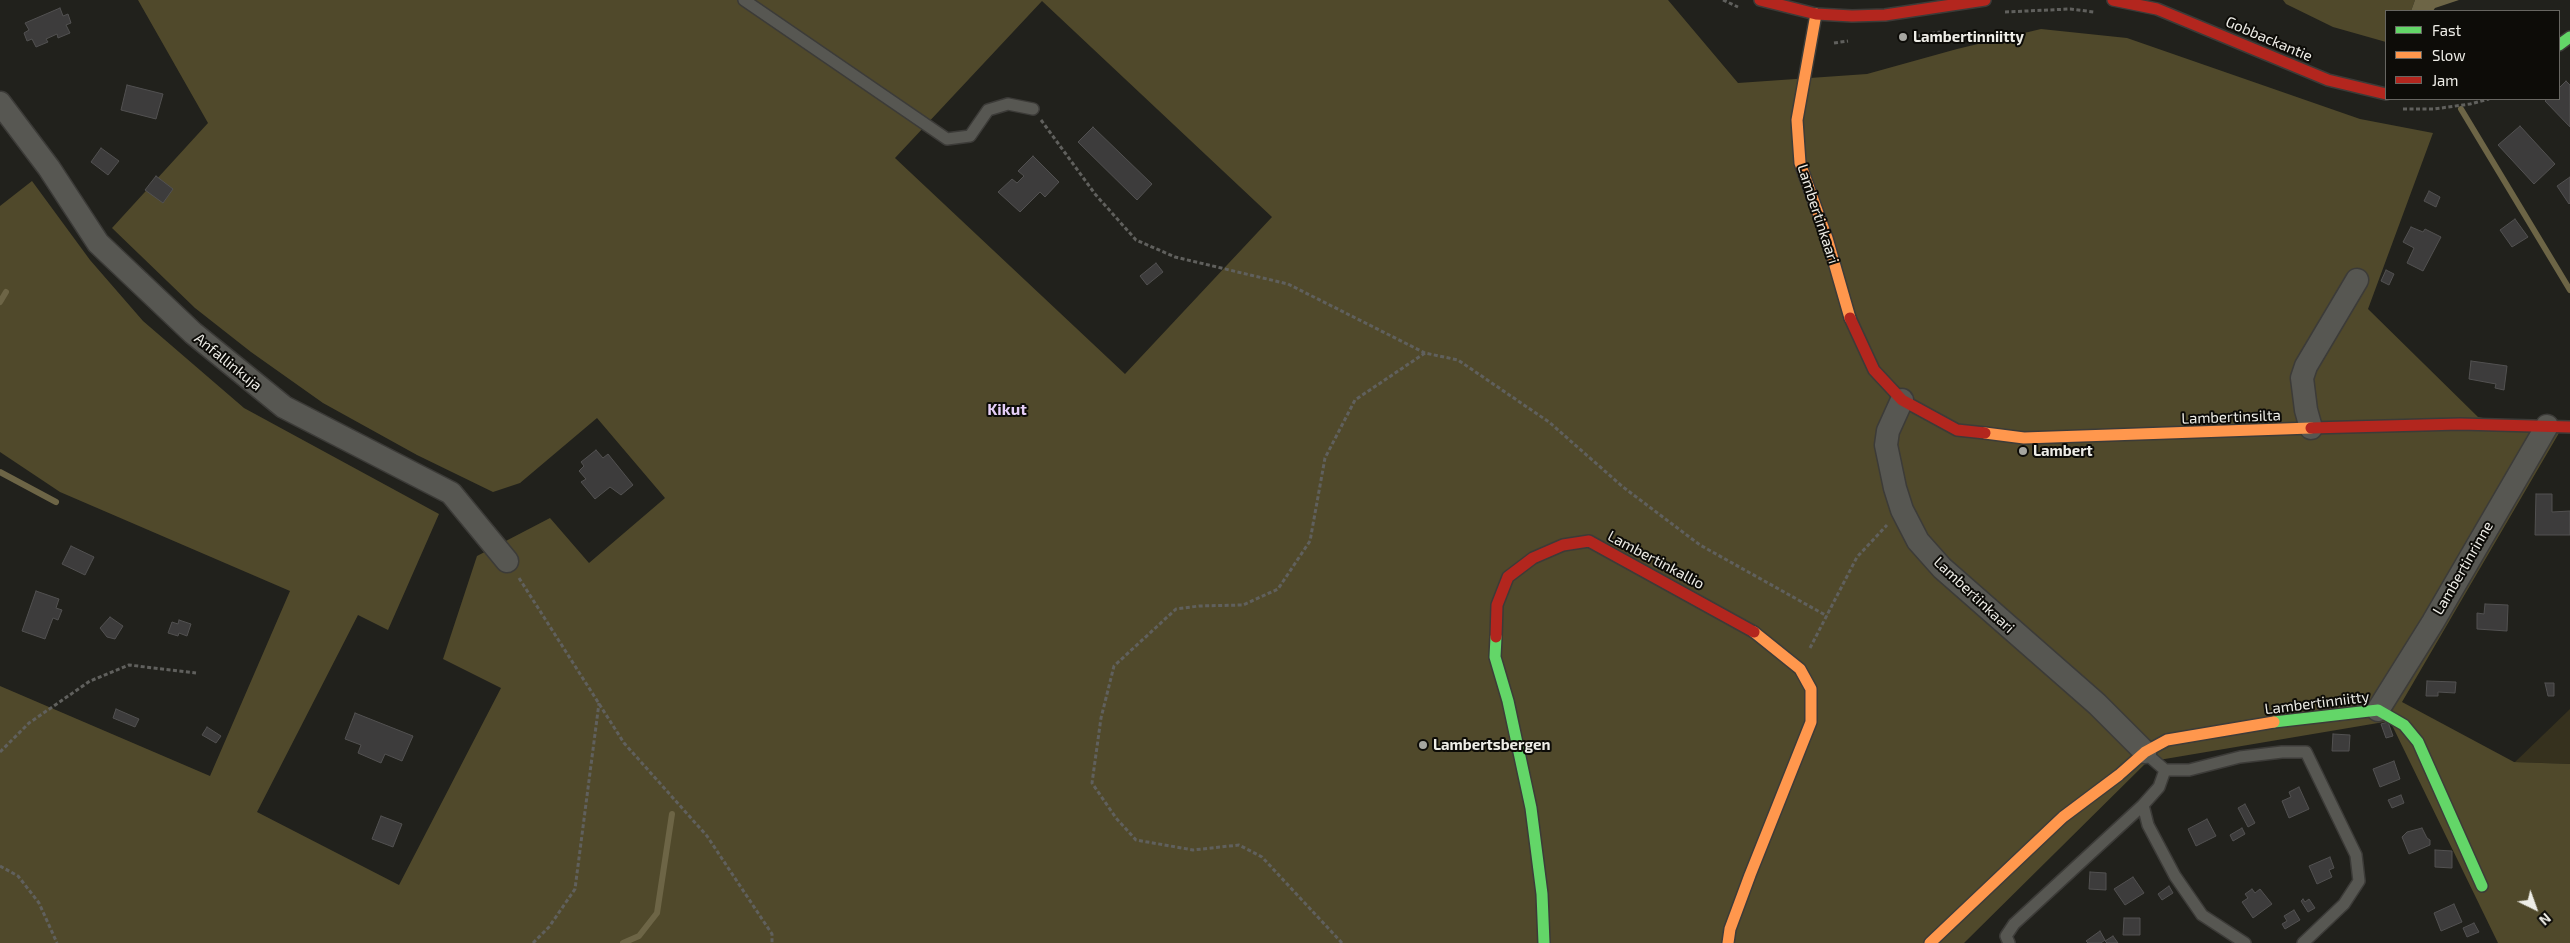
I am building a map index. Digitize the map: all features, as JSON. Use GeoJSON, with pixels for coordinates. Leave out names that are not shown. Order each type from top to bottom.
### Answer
{"type":"FeatureCollection","features":[{"type":"Feature","properties":{"kind":"street"},"geometry":{"type":"LineString","coordinates":[[1760,0],[1816,14],[1852,16],[1886,15],[1985,0]]}},
{"type":"Feature","properties":{"kind":"street","name":"Gobbackantie"},"geometry":{"type":"LineString","coordinates":[[2113,0],[2157,9],[2328,80],[2385,94]]}},
{"type":"Feature","properties":{"kind":"street","name":"Lambertinkaari"},"geometry":{"type":"LineString","coordinates":[[1816,14],[1797,120],[1800,164],[1828,238],[1847,312],[1860,344],[1874,370],[1902,400],[1888,431],[1886,445],[1895,488],[1902,510],[1918,540],[1942,568],[2148,751]]}},
{"type":"Feature","properties":{"kind":"street","name":"Anfallinkuja"},"geometry":{"type":"LineString","coordinates":[[0,103],[49,168],[98,243],[193,333],[284,407],[451,493],[507,561]]}},
{"type":"Feature","properties":{"kind":"street"},"geometry":{"type":"LineString","coordinates":[[2312,428],[2306,410],[2302,378],[2306,366],[2356,280]]}},
{"type":"Feature","properties":{"kind":"street","name":"Lambertinsilta"},"geometry":{"type":"LineString","coordinates":[[1902,400],[1957,430],[2024,438],[2460,424],[2570,427]]}},
{"type":"Feature","properties":{"kind":"street","name":"Lambertinrinne"},"geometry":{"type":"LineString","coordinates":[[2378,710],[2433,622],[2547,426]]}},
{"type":"Feature","properties":{"kind":"street","name":"Lambertinkallio"},"geometry":{"type":"LineString","coordinates":[[1544,943],[1542,894],[1531,808],[1508,701],[1496,657],[1496,605],[1508,577],[1533,558],[1563,545],[1589,541],[1752,630],[1800,669],[1811,690],[1811,722],[1730,928],[1728,943]]}},
{"type":"Feature","properties":{"kind":"street","name":"Lambertinniitty"},"geometry":{"type":"LineString","coordinates":[[2148,751],[2167,740],[2275,722],[2378,710],[2404,724],[2418,742],[2482,886]]}},
{"type":"Feature","properties":{"kind":"street"},"geometry":{"type":"LineString","coordinates":[[1930,943],[2063,817],[2148,751]]}},
{"type":"Feature","properties":{"kind":"lane"},"geometry":{"type":"LineString","coordinates":[[744,0],[947,139],[970,136],[988,110],[1008,104],[1033,109]]}},
{"type":"Feature","properties":{"kind":"lane"},"geometry":{"type":"LineString","coordinates":[[2148,751],[2150,757],[2166,770],[2189,770],[2248,756],[2282,752],[2306,752],[2356,855],[2359,881],[2344,904],[2303,943]]}},
{"type":"Feature","properties":{"kind":"lane"},"geometry":{"type":"LineString","coordinates":[[2009,943],[2006,936],[2014,924],[2143,805],[2159,787],[2166,770]]}},
{"type":"Feature","properties":{"kind":"lane"},"geometry":{"type":"LineString","coordinates":[[2143,805],[2148,825],[2175,876],[2202,915],[2245,943]]}},
{"type":"Feature","properties":{"kind":"path"},"geometry":{"type":"LineString","coordinates":[[2002,13],[2070,9],[2096,12]]}},
{"type":"Feature","properties":{"kind":"path"},"geometry":{"type":"LineString","coordinates":[[1903,37],[1928,36],[1947,29]]}},
{"type":"Feature","properties":{"kind":"path"},"geometry":{"type":"LineString","coordinates":[[1827,47],[1850,41]]}},
{"type":"Feature","properties":{"kind":"path"},"geometry":{"type":"LineString","coordinates":[[2396,109],[2434,110],[2485,100]]}},
{"type":"Feature","properties":{"kind":"path"},"geometry":{"type":"LineString","coordinates":[[1033,109],[1095,194],[1136,240],[1175,256],[1288,284],[1425,353],[1458,360],[1549,422],[1622,487],[1700,545],[1827,616]]}},
{"type":"Feature","properties":{"kind":"path"},"geometry":{"type":"LineString","coordinates":[[1342,943],[1262,857],[1239,846],[1193,850],[1136,840],[1111,811],[1092,783],[1102,718],[1114,666],[1176,609],[1199,606],[1243,605],[1278,589],[1310,542],[1325,458],[1355,400],[1425,353]]}},
{"type":"Feature","properties":{"kind":"path"},"geometry":{"type":"LineString","coordinates":[[1800,669],[1857,557],[1902,510]]}},
{"type":"Feature","properties":{"kind":"path"},"geometry":{"type":"LineString","coordinates":[[507,561],[624,743],[707,836],[772,934],[772,943]]}},
{"type":"Feature","properties":{"kind":"path"},"geometry":{"type":"LineString","coordinates":[[0,752],[29,723],[90,682],[129,665],[196,673]]}},
{"type":"Feature","properties":{"kind":"path"},"geometry":{"type":"LineString","coordinates":[[533,943],[549,927],[575,889],[600,703]]}},
{"type":"Feature","properties":{"kind":"path"},"geometry":{"type":"LineString","coordinates":[[0,866],[18,876],[39,903],[58,943]]}},
{"type":"Feature","properties":{"kind":"shaded area"},"geometry":{"type":"Polygon","coordinates":[[[138,0],[1668,0],[1738,83],[1867,74],[1957,49],[2041,29],[2127,38],[2360,119],[2433,133],[2368,309],[2478,417],[2559,433],[2402,702],[2514,762],[2570,764],[2570,943],[2498,943],[2390,721],[2147,762],[1964,943],[0,943],[0,686],[210,776],[290,591],[60,492],[0,452],[0,206],[32,181],[90,260],[143,321],[244,408],[439,514],[388,630],[358,615],[257,812],[399,885],[501,688],[443,659],[477,556],[550,518],[589,563],[665,498],[597,418],[520,483],[493,492],[417,455],[323,403],[251,352],[195,308],[112,228],[208,123],[138,0]],[[1042,1],[895,158],[1125,374],[1272,217],[1042,1]]]}},
{"type":"Feature","properties":{"kind":"shaded area"},"geometry":{"type":"Polygon","coordinates":[[[2283,0],[2415,0],[2411,10],[2385,10],[2385,42],[2333,27],[2286,4],[2283,0]]]}},
{"type":"Feature","properties":{"kind":"shaded area"},"geometry":{"type":"Polygon","coordinates":[[[2415,0],[2459,0],[2434,10],[2411,10],[2415,0]]]}},
{"type":"Feature","properties":{"kind":"shaded area"},"geometry":{"type":"Polygon","coordinates":[[[2570,709],[2570,764],[2515,762],[2570,709]]]}},
{"type":"Feature","properties":{"kind":"building"},"geometry":{"type":"Polygon","coordinates":[[[60,8],[63,16],[68,14],[71,23],[66,25],[70,33],[58,38],[57,34],[46,39],[48,42],[36,47],[32,39],[27,41],[24,33],[29,30],[25,23],[60,8]]]}},
{"type":"Feature","properties":{"kind":"building"},"geometry":{"type":"Polygon","coordinates":[[[2566,81],[2570,85],[2570,127],[2545,101],[2560,100],[2560,87],[2566,81]]]}},
{"type":"Feature","properties":{"kind":"building"},"geometry":{"type":"Polygon","coordinates":[[[127,85],[163,94],[156,119],[121,110],[127,85]]]}},
{"type":"Feature","properties":{"kind":"building"},"geometry":{"type":"Polygon","coordinates":[[[2520,126],[2555,164],[2534,184],[2498,145],[2520,126]]]}},
{"type":"Feature","properties":{"kind":"building"},"geometry":{"type":"Polygon","coordinates":[[[1093,127],[1152,184],[1137,200],[1078,142],[1093,127]]]}},
{"type":"Feature","properties":{"kind":"building"},"geometry":{"type":"Polygon","coordinates":[[[101,148],[119,161],[108,175],[91,162],[101,148]]]}},
{"type":"Feature","properties":{"kind":"building"},"geometry":{"type":"Polygon","coordinates":[[[1033,156],[1059,182],[1045,197],[1040,192],[1020,212],[998,192],[1012,179],[1017,183],[1024,176],[1018,171],[1033,156]]]}},
{"type":"Feature","properties":{"kind":"building"},"geometry":{"type":"Polygon","coordinates":[[[156,176],[173,189],[163,203],[145,190],[156,176]]]}},
{"type":"Feature","properties":{"kind":"building"},"geometry":{"type":"Polygon","coordinates":[[[2570,177],[2570,203],[2569,204],[2557,186],[2570,177]]]}},
{"type":"Feature","properties":{"kind":"building"},"geometry":{"type":"Polygon","coordinates":[[[2429,191],[2440,197],[2436,207],[2424,201],[2429,191]]]}},
{"type":"Feature","properties":{"kind":"building"},"geometry":{"type":"Polygon","coordinates":[[[2515,219],[2528,237],[2512,247],[2500,230],[2515,219]]]}},
{"type":"Feature","properties":{"kind":"building"},"geometry":{"type":"Polygon","coordinates":[[[2411,227],[2423,232],[2425,229],[2441,237],[2423,271],[2407,263],[2414,248],[2403,242],[2411,227]]]}},
{"type":"Feature","properties":{"kind":"building"},"geometry":{"type":"Polygon","coordinates":[[[1156,263],[1163,272],[1147,285],[1140,276],[1156,263]]]}},
{"type":"Feature","properties":{"kind":"building"},"geometry":{"type":"Polygon","coordinates":[[[2386,270],[2394,274],[2389,285],[2381,281],[2386,270]]]}},
{"type":"Feature","properties":{"kind":"building"},"geometry":{"type":"Polygon","coordinates":[[[2471,361],[2507,366],[2504,390],[2495,388],[2496,384],[2469,379],[2471,361]]]}},
{"type":"Feature","properties":{"kind":"building"},"geometry":{"type":"Polygon","coordinates":[[[596,450],[603,458],[608,454],[633,485],[621,495],[610,487],[595,499],[581,482],[586,479],[579,471],[584,466],[581,462],[596,450]]]}},
{"type":"Feature","properties":{"kind":"building"},"geometry":{"type":"Polygon","coordinates":[[[2536,494],[2552,494],[2552,512],[2570,511],[2570,535],[2535,535],[2536,494]]]}},
{"type":"Feature","properties":{"kind":"building"},"geometry":{"type":"Polygon","coordinates":[[[71,546],[94,557],[85,575],[62,564],[71,546]]]}},
{"type":"Feature","properties":{"kind":"building"},"geometry":{"type":"Polygon","coordinates":[[[36,591],[59,599],[56,608],[62,610],[58,620],[53,618],[45,639],[22,631],[36,591]]]}},
{"type":"Feature","properties":{"kind":"building"},"geometry":{"type":"Polygon","coordinates":[[[2485,604],[2508,605],[2507,631],[2477,629],[2477,613],[2484,614],[2485,604]]]}},
{"type":"Feature","properties":{"kind":"building"},"geometry":{"type":"Polygon","coordinates":[[[110,617],[123,626],[115,639],[107,637],[100,628],[110,617]]]}},
{"type":"Feature","properties":{"kind":"building"},"geometry":{"type":"Polygon","coordinates":[[[179,620],[191,624],[187,636],[179,633],[178,636],[168,633],[172,622],[178,624],[179,620]]]}},
{"type":"Feature","properties":{"kind":"building"},"geometry":{"type":"Polygon","coordinates":[[[2427,681],[2456,682],[2455,693],[2438,692],[2438,696],[2426,696],[2427,681]]]}},
{"type":"Feature","properties":{"kind":"building"},"geometry":{"type":"Polygon","coordinates":[[[2545,683],[2554,683],[2554,696],[2548,696],[2545,683]]]}},
{"type":"Feature","properties":{"kind":"building"},"geometry":{"type":"Polygon","coordinates":[[[116,709],[139,719],[135,727],[113,718],[116,709]]]}},
{"type":"Feature","properties":{"kind":"building"},"geometry":{"type":"Polygon","coordinates":[[[355,713],[413,736],[402,761],[385,754],[381,763],[358,753],[361,745],[345,739],[355,713]]]}},
{"type":"Feature","properties":{"kind":"building"},"geometry":{"type":"Polygon","coordinates":[[[2388,722],[2393,736],[2386,738],[2381,724],[2388,722]]]}},
{"type":"Feature","properties":{"kind":"building"},"geometry":{"type":"Polygon","coordinates":[[[207,727],[221,736],[216,743],[202,735],[207,727]]]}},
{"type":"Feature","properties":{"kind":"building"},"geometry":{"type":"Polygon","coordinates":[[[2333,734],[2350,735],[2349,751],[2332,751],[2333,734]]]}},
{"type":"Feature","properties":{"kind":"building"},"geometry":{"type":"Polygon","coordinates":[[[2394,761],[2400,779],[2380,787],[2373,769],[2394,761]]]}},
{"type":"Feature","properties":{"kind":"building"},"geometry":{"type":"Polygon","coordinates":[[[2299,787],[2309,809],[2289,818],[2282,801],[2291,797],[2289,792],[2299,787]]]}},
{"type":"Feature","properties":{"kind":"building"},"geometry":{"type":"Polygon","coordinates":[[[2401,795],[2404,803],[2392,808],[2388,800],[2401,795]]]}},
{"type":"Feature","properties":{"kind":"building"},"geometry":{"type":"Polygon","coordinates":[[[2245,804],[2255,823],[2248,827],[2238,808],[2245,804]]]}},
{"type":"Feature","properties":{"kind":"building"},"geometry":{"type":"Polygon","coordinates":[[[381,816],[402,824],[393,847],[372,839],[381,816]]]}},
{"type":"Feature","properties":{"kind":"building"},"geometry":{"type":"Polygon","coordinates":[[[2207,819],[2216,836],[2196,846],[2188,829],[2207,819]]]}},
{"type":"Feature","properties":{"kind":"building"},"geometry":{"type":"Polygon","coordinates":[[[2242,828],[2245,834],[2233,841],[2230,835],[2242,828]]]}},
{"type":"Feature","properties":{"kind":"building"},"geometry":{"type":"Polygon","coordinates":[[[2422,828],[2430,840],[2430,845],[2409,854],[2402,837],[2407,832],[2422,828]]]}},
{"type":"Feature","properties":{"kind":"building"},"geometry":{"type":"Polygon","coordinates":[[[2435,850],[2452,851],[2452,868],[2435,867],[2435,850]]]}},
{"type":"Feature","properties":{"kind":"building"},"geometry":{"type":"Polygon","coordinates":[[[2330,857],[2334,868],[2329,870],[2332,877],[2317,884],[2309,866],[2330,857]]]}},
{"type":"Feature","properties":{"kind":"building"},"geometry":{"type":"Polygon","coordinates":[[[2090,872],[2106,873],[2106,890],[2089,889],[2090,872]]]}},
{"type":"Feature","properties":{"kind":"building"},"geometry":{"type":"Polygon","coordinates":[[[2133,877],[2144,893],[2125,905],[2114,889],[2133,877]]]}},
{"type":"Feature","properties":{"kind":"building"},"geometry":{"type":"Polygon","coordinates":[[[2169,886],[2173,893],[2162,900],[2158,894],[2169,886]]]}},
{"type":"Feature","properties":{"kind":"building"},"geometry":{"type":"Polygon","coordinates":[[[2252,889],[2255,893],[2260,889],[2272,904],[2253,918],[2242,902],[2248,898],[2245,894],[2252,889]]]}},
{"type":"Feature","properties":{"kind":"building"},"geometry":{"type":"Polygon","coordinates":[[[2303,899],[2305,902],[2309,899],[2315,908],[2308,912],[2301,901],[2303,899]]]}},
{"type":"Feature","properties":{"kind":"building"},"geometry":{"type":"Polygon","coordinates":[[[2454,904],[2462,922],[2441,931],[2434,913],[2454,904]]]}},
{"type":"Feature","properties":{"kind":"building"},"geometry":{"type":"Polygon","coordinates":[[[2294,910],[2300,920],[2285,929],[2282,924],[2287,921],[2284,916],[2294,910]]]}},
{"type":"Feature","properties":{"kind":"building"},"geometry":{"type":"Polygon","coordinates":[[[2124,918],[2140,918],[2140,935],[2123,935],[2124,918]]]}},
{"type":"Feature","properties":{"kind":"building"},"geometry":{"type":"Polygon","coordinates":[[[2474,923],[2479,932],[2467,937],[2463,928],[2474,923]]]}},
{"type":"Feature","properties":{"kind":"building"},"geometry":{"type":"Polygon","coordinates":[[[2100,931],[2105,940],[2101,943],[2088,943],[2086,941],[2100,931]]]}},
{"type":"Feature","properties":{"kind":"building"},"geometry":{"type":"Polygon","coordinates":[[[2113,936],[2118,943],[2107,943],[2105,941],[2113,936]]]}},
{"type":"Feature","properties":{"kind":"waterway"},"geometry":{"type":"LineString","coordinates":[[2461,109],[2570,290]]}},
{"type":"Feature","properties":{"kind":"waterway"},"geometry":{"type":"LineString","coordinates":[[0,302],[6,292]]}},
{"type":"Feature","properties":{"kind":"waterway"},"geometry":{"type":"LineString","coordinates":[[0,472],[56,502]]}},
{"type":"Feature","properties":{"kind":"waterway"},"geometry":{"type":"LineString","coordinates":[[623,943],[639,936],[657,913],[672,814]]}},
{"type":"Feature","properties":{"kind":"traffic: fast"},"geometry":{"type":"LineString","coordinates":[[2560,44],[2570,37]]}},
{"type":"Feature","properties":{"kind":"traffic: fast"},"geometry":{"type":"LineString","coordinates":[[1496,637],[1495,657],[1508,701],[1531,808],[1542,894],[1544,943]]}},
{"type":"Feature","properties":{"kind":"traffic: fast"},"geometry":{"type":"LineString","coordinates":[[2274,722],[2378,710],[2404,725],[2418,742],[2482,886]]}},
{"type":"Feature","properties":{"kind":"traffic: slow"},"geometry":{"type":"LineString","coordinates":[[1816,14],[1797,120],[1800,163],[1827,238],[1850,318]]}},
{"type":"Feature","properties":{"kind":"traffic: slow"},"geometry":{"type":"LineString","coordinates":[[1985,433],[2024,438],[2311,428]]}},
{"type":"Feature","properties":{"kind":"traffic: slow"},"geometry":{"type":"LineString","coordinates":[[1728,943],[1730,929],[1750,875],[1811,722],[1811,689],[1800,669],[1754,632]]}},
{"type":"Feature","properties":{"kind":"traffic: slow"},"geometry":{"type":"LineString","coordinates":[[1930,943],[2063,817],[2119,775],[2145,752],[2167,740],[2274,722]]}},
{"type":"Feature","properties":{"kind":"traffic: jam"},"geometry":{"type":"LineString","coordinates":[[1760,0],[1816,14],[1852,16],[1885,15],[1985,0]]}},
{"type":"Feature","properties":{"kind":"traffic: jam"},"geometry":{"type":"LineString","coordinates":[[2113,0],[2157,9],[2328,80],[2385,94]]}},
{"type":"Feature","properties":{"kind":"traffic: jam"},"geometry":{"type":"LineString","coordinates":[[1850,318],[1874,370],[1902,400],[1957,430],[1985,433]]}},
{"type":"Feature","properties":{"kind":"traffic: jam"},"geometry":{"type":"LineString","coordinates":[[2311,428],[2460,424],[2570,427]]}},
{"type":"Feature","properties":{"kind":"traffic: jam"},"geometry":{"type":"LineString","coordinates":[[1496,637],[1497,605],[1508,577],[1533,558],[1563,545],[1589,541],[1754,632]]}},
{"type":"Feature","properties":{"kind":"place","name":"Lambertinniitty"},"geometry":{"type":"Point","coordinates":[1903,37]}},
{"type":"Feature","properties":{"kind":"place","name":"Lambert"},"geometry":{"type":"Point","coordinates":[2023,451]}},
{"type":"Feature","properties":{"kind":"place","name":"Lambertsbergen"},"geometry":{"type":"Point","coordinates":[1423,745]}},
{"type":"Feature","properties":{"kind":"district","name":"Kikut"},"geometry":{"type":"Point","coordinates":[1007,410]}}]}
